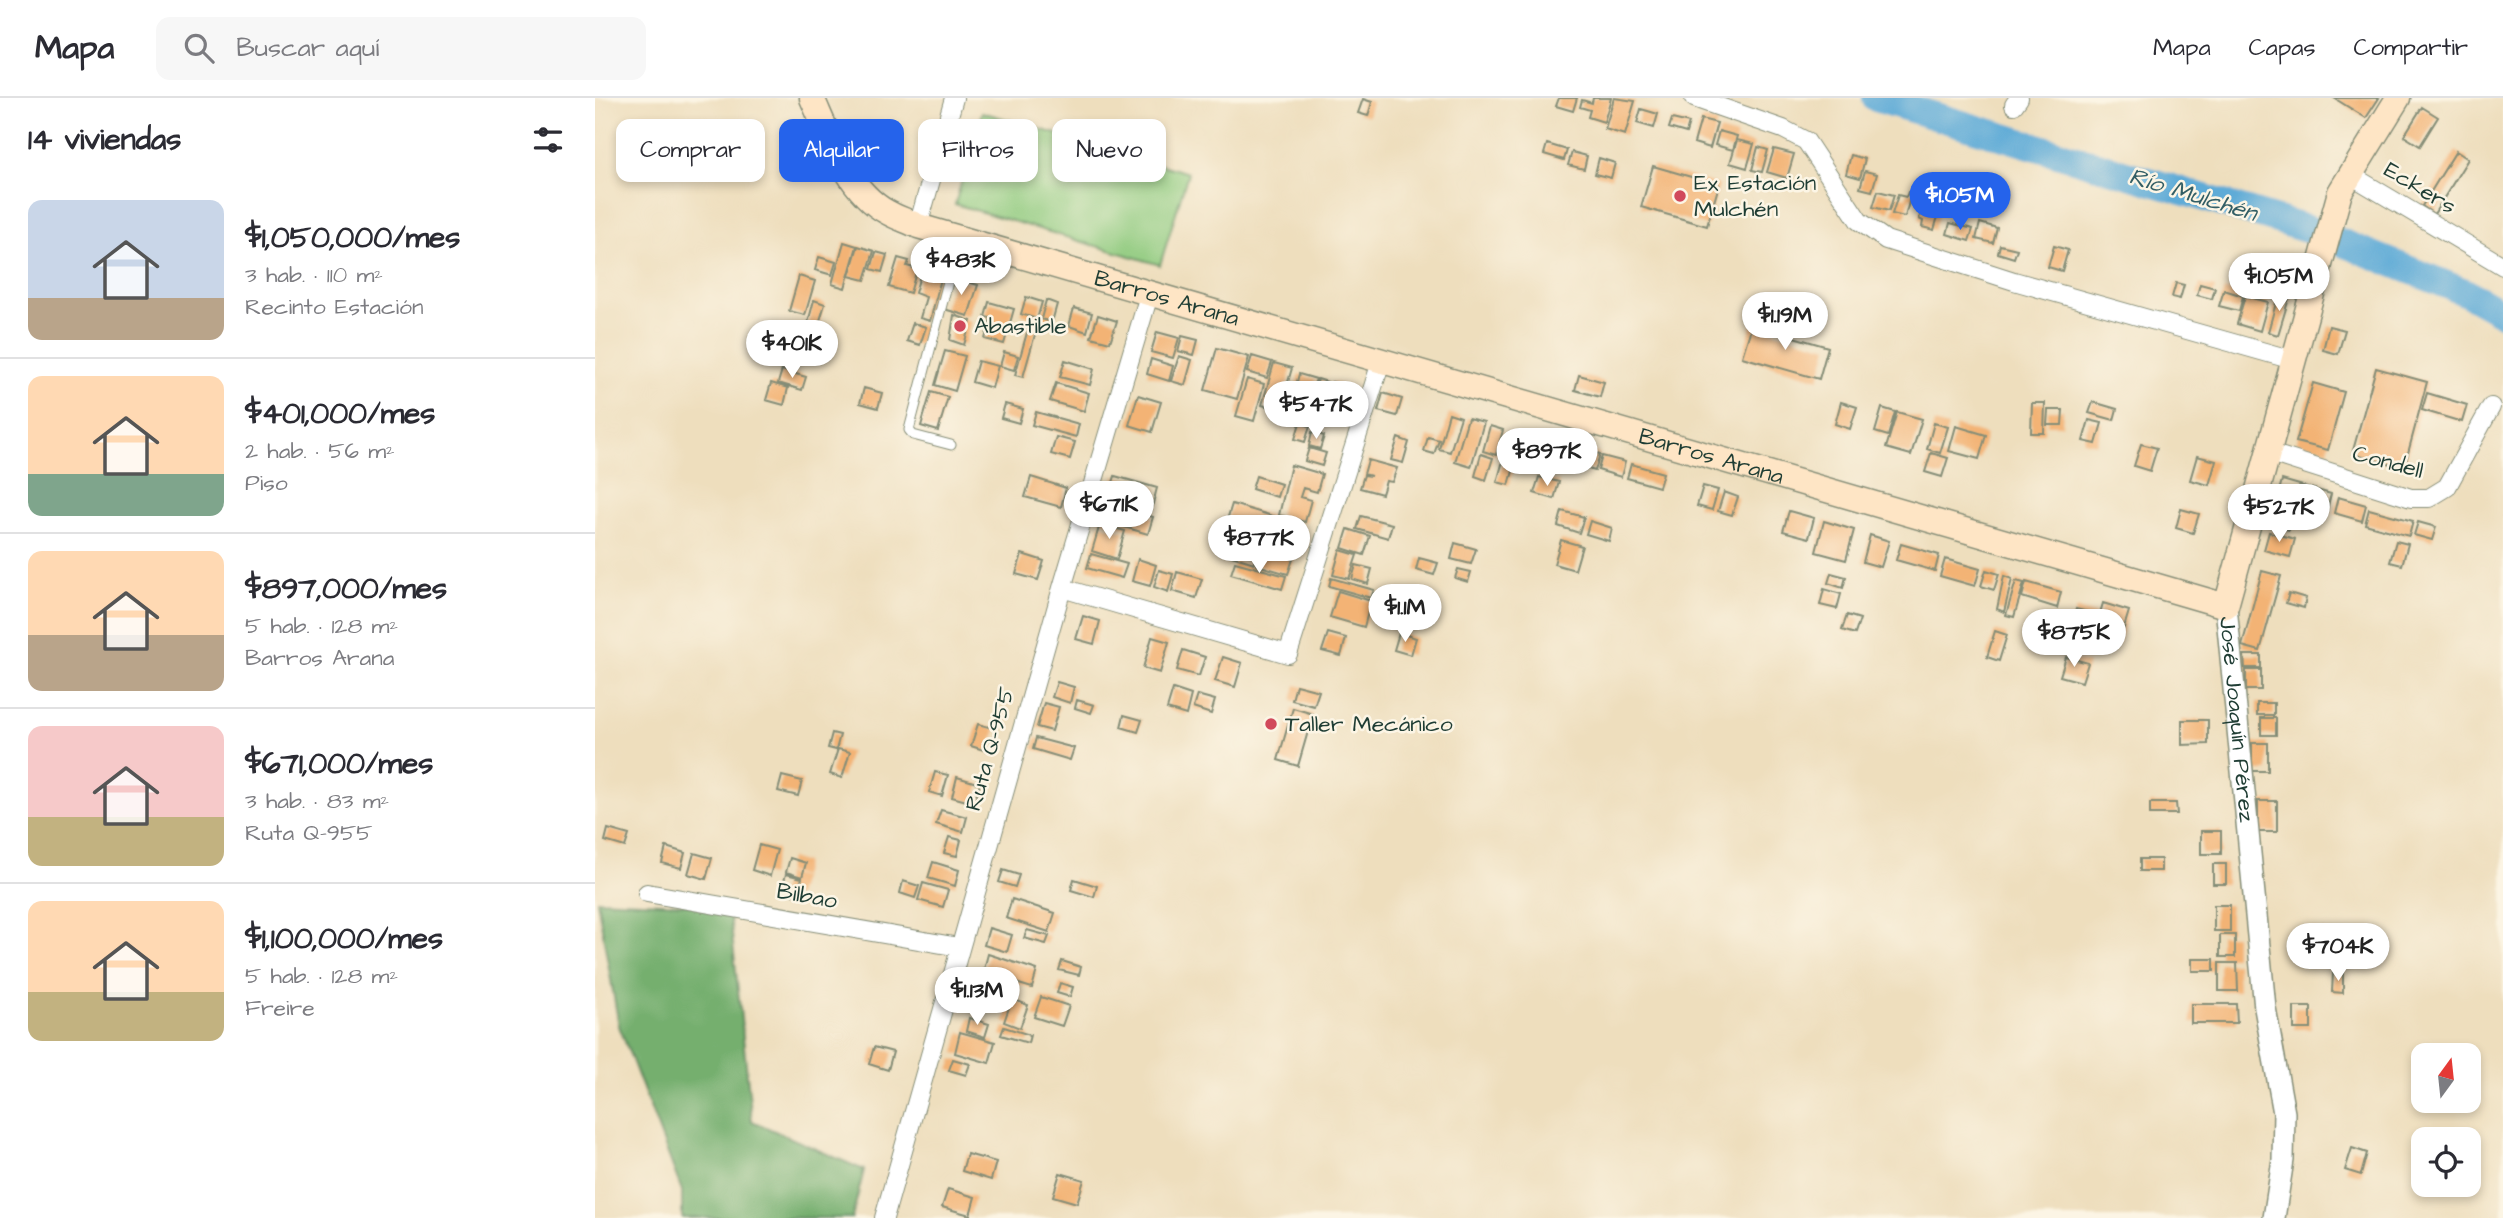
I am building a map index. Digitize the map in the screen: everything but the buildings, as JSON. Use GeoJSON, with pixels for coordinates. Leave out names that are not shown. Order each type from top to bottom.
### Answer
{"type":"FeatureCollection","features":[{"type":"Feature","properties":{"kind":"main road","name":"Barros Arana"},"geometry":{"type":"LineString","coordinates":[[812,98],[835,151],[863,192],[885,212],[918,226],[2226,606]]}},
{"type":"Feature","properties":{"kind":"main road","name":"José Joaquín Pérez"},"geometry":{"type":"LineString","coordinates":[[2226,606],[2308,302],[2345,183],[2398,98]]}},
{"type":"Feature","properties":{"kind":"street"},"geometry":{"type":"LineString","coordinates":[[918,226],[954,98]]}},
{"type":"Feature","properties":{"kind":"street"},"geometry":{"type":"LineString","coordinates":[[1693,98],[1783,129],[1806,141],[1859,221],[1873,234],[2014,281],[2293,360]]}},
{"type":"Feature","properties":{"kind":"street","name":"Eckers"},"geometry":{"type":"LineString","coordinates":[[2345,183],[2503,266]]}},
{"type":"Feature","properties":{"kind":"street","name":"Ruta Q-955"},"geometry":{"type":"LineString","coordinates":[[884,1218],[1062,588],[1149,295]]}},
{"type":"Feature","properties":{"kind":"street"},"geometry":{"type":"LineString","coordinates":[[1062,588],[1288,654],[1381,362]]}},
{"type":"Feature","properties":{"kind":"street","name":"Condell"},"geometry":{"type":"LineString","coordinates":[[2267,452],[2411,498],[2429,498],[2447,486],[2491,407]]}},
{"type":"Feature","properties":{"kind":"street","name":"José Joaquín Pérez"},"geometry":{"type":"LineString","coordinates":[[2226,606],[2265,1008],[2284,1113],[2283,1160],[2274,1218]]}},
{"type":"Feature","properties":{"kind":"street","name":"Bilbao"},"geometry":{"type":"LineString","coordinates":[[647,893],[959,947]]}},
{"type":"Feature","properties":{"kind":"lane"},"geometry":{"type":"LineString","coordinates":[[951,445],[913,435],[909,430],[960,238]]}},
{"type":"Feature","properties":{"kind":"green space"},"geometry":{"type":"Polygon","coordinates":[[[982,112],[1006,119],[980,119],[982,112]]]}},
{"type":"Feature","properties":{"kind":"green space"},"geometry":{"type":"Polygon","coordinates":[[[1038,129],[1052,133],[1052,182],[1166,182],[1166,166],[1188,173],[1160,265],[955,204],[961,182],[1038,182],[1038,129]]]}},
{"type":"Feature","properties":{"kind":"green space"},"geometry":{"type":"Polygon","coordinates":[[[597,900],[729,906],[752,1121],[864,1170],[852,1218],[682,1218],[682,1191],[619,1026],[597,900]]]}},
{"type":"Feature","properties":{"kind":"waterway","name":"Río Mulchén"},"geometry":{"type":"LineString","coordinates":[[1876,98],[2313,231],[2467,293],[2503,313]]}},
{"type":"Feature","properties":{"kind":"place","name":"Ex Estación Mulchén"},"geometry":{"type":"Point","coordinates":[1680,196]}},
{"type":"Feature","properties":{"kind":"place","name":"Abastible"},"geometry":{"type":"Point","coordinates":[960,326]}},
{"type":"Feature","properties":{"kind":"place","name":"Taller Mecánico"},"geometry":{"type":"Point","coordinates":[1271,724]}}]}
